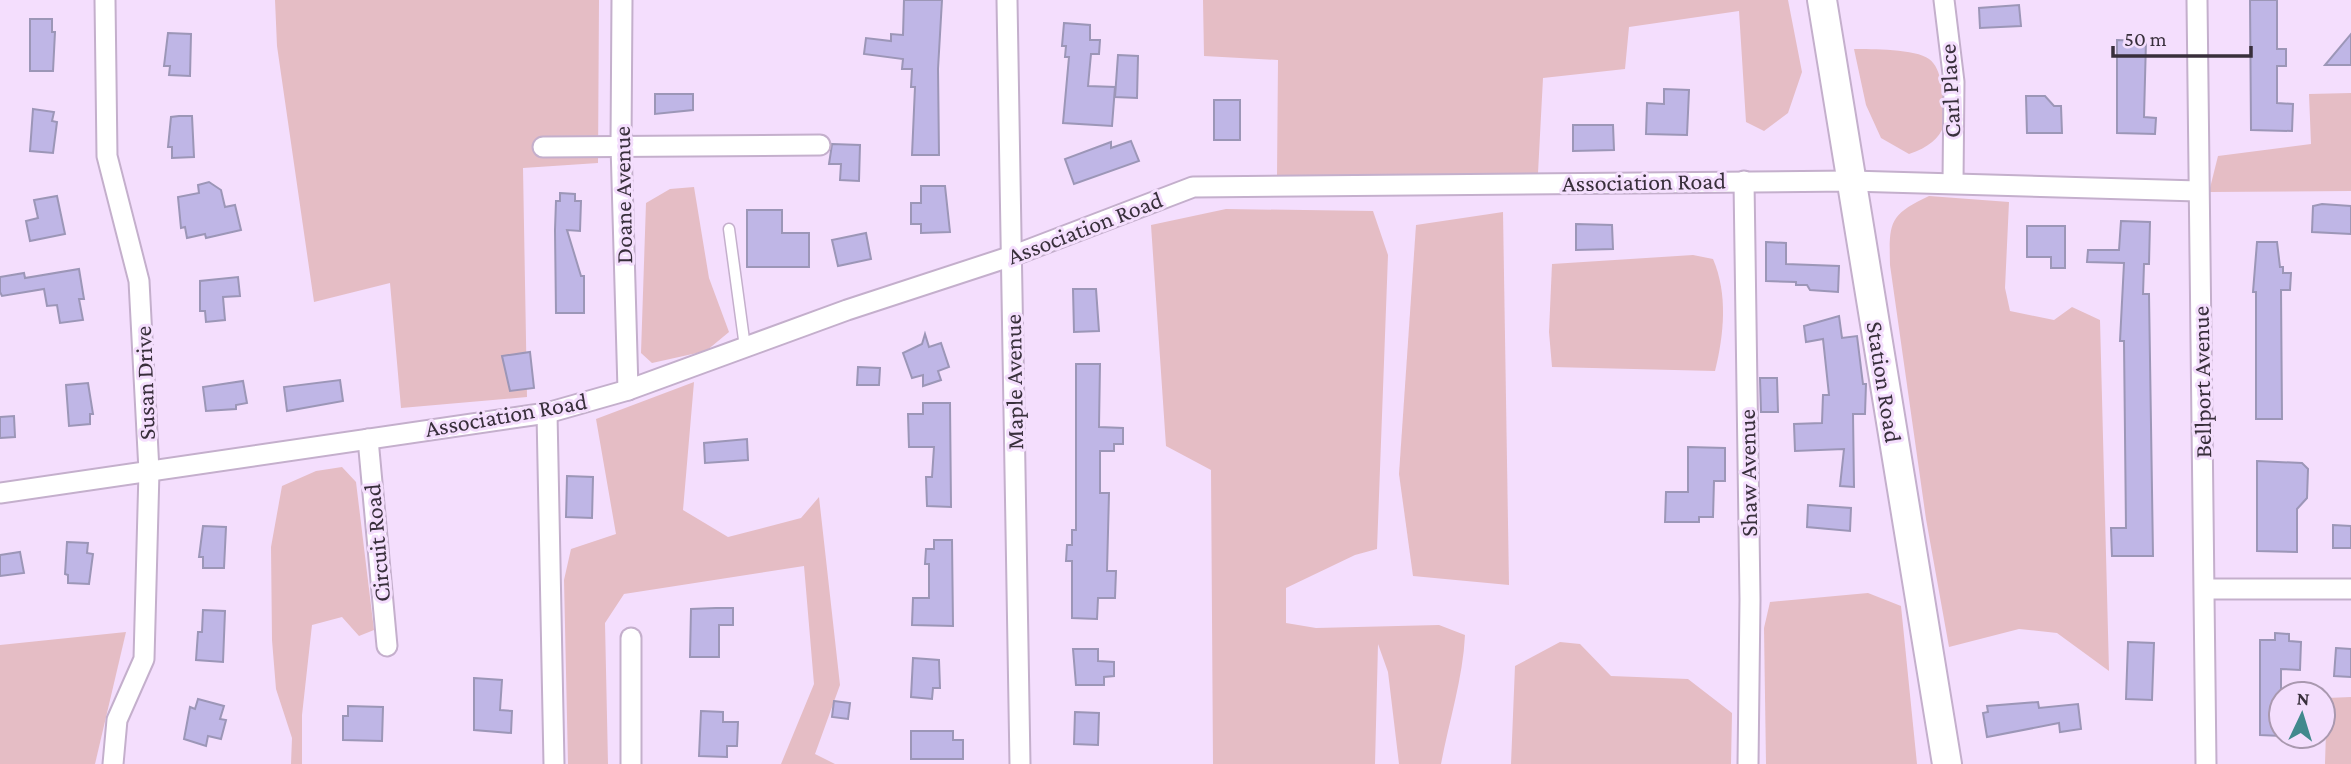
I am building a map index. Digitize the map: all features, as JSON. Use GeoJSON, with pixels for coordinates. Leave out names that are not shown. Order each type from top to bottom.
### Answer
{"type":"FeatureCollection","features":[{"type":"Feature","properties":{"kind":"main road","name":"Station Road"},"geometry":{"type":"LineString","coordinates":[[1822,0],[1947,764]]}},
{"type":"Feature","properties":{"kind":"street","name":"Susan Drive"},"geometry":{"type":"LineString","coordinates":[[104,0],[107,156],[139,281],[149,471],[144,659],[117,720],[113,764]]}},
{"type":"Feature","properties":{"kind":"street","name":"Doane Avenue"},"geometry":{"type":"LineString","coordinates":[[622,0],[621,145],[628,390]]}},
{"type":"Feature","properties":{"kind":"street","name":"Maple Avenue"},"geometry":{"type":"LineString","coordinates":[[1007,0],[1020,764]]}},
{"type":"Feature","properties":{"kind":"street","name":"Carl Place"},"geometry":{"type":"LineString","coordinates":[[1944,0],[1954,82],[1953,182]]}},
{"type":"Feature","properties":{"kind":"street","name":"Bellport Avenue"},"geometry":{"type":"LineString","coordinates":[[2197,0],[2206,764]]}},
{"type":"Feature","properties":{"kind":"street"},"geometry":{"type":"LineString","coordinates":[[543,147],[820,145]]}},
{"type":"Feature","properties":{"kind":"street","name":"Shaw Avenue"},"geometry":{"type":"LineString","coordinates":[[1744,181],[1750,599],[1748,764]]}},
{"type":"Feature","properties":{"kind":"street","name":"Association Road"},"geometry":{"type":"LineString","coordinates":[[0,493],[547,413],[628,390],[847,310],[1012,256],[1192,187],[1851,181],[2198,191]]}},
{"type":"Feature","properties":{"kind":"street"},"geometry":{"type":"LineString","coordinates":[[547,413],[554,764]]}},
{"type":"Feature","properties":{"kind":"street","name":"Circuit Road"},"geometry":{"type":"LineString","coordinates":[[368,439],[387,646]]}},
{"type":"Feature","properties":{"kind":"street"},"geometry":{"type":"LineString","coordinates":[[2206,589],[2351,589]]}},
{"type":"Feature","properties":{"kind":"street"},"geometry":{"type":"LineString","coordinates":[[631,638],[631,764]]}},
{"type":"Feature","properties":{"kind":"lane"},"geometry":{"type":"LineString","coordinates":[[729,229],[745,347]]}},
{"type":"Feature","properties":{"kind":"shaded area"},"geometry":{"type":"Polygon","coordinates":[[[275,0],[599,0],[598,163],[523,168],[527,397],[401,408],[390,283],[314,302],[277,46],[275,0]]]}},
{"type":"Feature","properties":{"kind":"shaded area"},"geometry":{"type":"Polygon","coordinates":[[[1203,0],[1788,0],[1802,72],[1788,113],[1764,131],[1746,122],[1739,11],[1629,27],[1625,69],[1543,78],[1538,173],[1277,176],[1278,60],[1204,56],[1203,0]]]}},
{"type":"Feature","properties":{"kind":"shaded area"},"geometry":{"type":"Polygon","coordinates":[[[1854,49],[1914,53],[1934,63],[1944,95],[1946,117],[1939,135],[1932,142],[1909,154],[1881,138],[1866,105],[1854,49]]]}},
{"type":"Feature","properties":{"kind":"shaded area"},"geometry":{"type":"Polygon","coordinates":[[[2351,93],[2351,191],[2209,192],[2218,156],[2311,144],[2309,94],[2351,93]]]}},
{"type":"Feature","properties":{"kind":"shaded area"},"geometry":{"type":"Polygon","coordinates":[[[694,187],[709,278],[729,332],[706,351],[652,363],[641,353],[646,203],[670,189],[694,187]]]}},
{"type":"Feature","properties":{"kind":"shaded area"},"geometry":{"type":"Polygon","coordinates":[[[1929,196],[2009,202],[2005,288],[2010,311],[2054,320],[2072,307],[2100,320],[2109,671],[2057,633],[2019,629],[1949,647],[1926,519],[1890,265],[1890,239],[1894,222],[1906,209],[1929,196]]]}},
{"type":"Feature","properties":{"kind":"shaded area"},"geometry":{"type":"Polygon","coordinates":[[[1226,209],[1373,211],[1388,255],[1377,549],[1355,555],[1286,588],[1286,623],[1316,628],[1439,625],[1465,635],[1459,683],[1441,764],[1399,764],[1388,672],[1378,644],[1375,764],[1213,764],[1211,470],[1166,446],[1151,225],[1226,209]]]}},
{"type":"Feature","properties":{"kind":"shaded area"},"geometry":{"type":"Polygon","coordinates":[[[1503,212],[1509,585],[1413,576],[1399,474],[1416,225],[1503,212]]]}},
{"type":"Feature","properties":{"kind":"shaded area"},"geometry":{"type":"Polygon","coordinates":[[[1693,255],[1713,259],[1721,286],[1722,329],[1715,371],[1552,367],[1549,332],[1552,264],[1693,255]]]}},
{"type":"Feature","properties":{"kind":"shaded area"},"geometry":{"type":"Polygon","coordinates":[[[694,382],[683,510],[728,537],[801,518],[819,497],[840,685],[815,754],[835,764],[781,764],[814,684],[804,566],[624,594],[605,623],[608,764],[568,764],[564,580],[571,549],[616,534],[596,419],[694,382]]]}},
{"type":"Feature","properties":{"kind":"shaded area"},"geometry":{"type":"Polygon","coordinates":[[[342,467],[356,482],[374,630],[359,636],[342,617],[312,625],[302,715],[302,764],[291,764],[292,738],[276,689],[272,640],[271,547],[282,486],[316,471],[342,467]]]}},
{"type":"Feature","properties":{"kind":"shaded area"},"geometry":{"type":"Polygon","coordinates":[[[1868,593],[1901,606],[1917,764],[1766,764],[1764,628],[1770,602],[1868,593]]]}},
{"type":"Feature","properties":{"kind":"shaded area"},"geometry":{"type":"Polygon","coordinates":[[[126,632],[95,764],[0,764],[0,645],[126,632]]]}},
{"type":"Feature","properties":{"kind":"shaded area"},"geometry":{"type":"Polygon","coordinates":[[[1560,642],[1580,644],[1611,676],[1688,679],[1732,713],[1731,764],[1511,764],[1515,666],[1560,642]]]}},
{"type":"Feature","properties":{"kind":"shaded area"},"geometry":{"type":"Polygon","coordinates":[[[2351,697],[2351,764],[2325,764],[2325,750],[2337,750],[2337,698],[2351,697]]]}},
{"type":"Feature","properties":{"kind":"building"},"geometry":{"type":"Polygon","coordinates":[[[904,0],[942,0],[938,69],[939,155],[912,155],[915,87],[911,87],[912,69],[902,69],[903,59],[864,54],[866,38],[891,41],[891,34],[903,35],[904,0]]]}},
{"type":"Feature","properties":{"kind":"building"},"geometry":{"type":"Polygon","coordinates":[[[2250,0],[2277,0],[2277,49],[2286,49],[2286,66],[2277,66],[2277,103],[2293,104],[2292,131],[2251,130],[2250,0]]]}},
{"type":"Feature","properties":{"kind":"building"},"geometry":{"type":"Polygon","coordinates":[[[2019,5],[2021,26],[1980,28],[1979,8],[2019,5]]]}},
{"type":"Feature","properties":{"kind":"building"},"geometry":{"type":"Polygon","coordinates":[[[30,19],[52,19],[52,32],[55,32],[53,71],[30,71],[30,19]]]}},
{"type":"Feature","properties":{"kind":"building"},"geometry":{"type":"Polygon","coordinates":[[[1064,23],[1090,25],[1090,40],[1100,40],[1099,54],[1091,54],[1088,86],[1115,87],[1112,126],[1063,123],[1069,57],[1065,57],[1066,46],[1062,46],[1064,23]]]}},
{"type":"Feature","properties":{"kind":"building"},"geometry":{"type":"Polygon","coordinates":[[[168,33],[191,34],[190,76],[169,75],[170,66],[164,66],[168,33]]]}},
{"type":"Feature","properties":{"kind":"building"},"geometry":{"type":"Polygon","coordinates":[[[2351,34],[2351,65],[2325,65],[2351,34]]]}},
{"type":"Feature","properties":{"kind":"building"},"geometry":{"type":"Polygon","coordinates":[[[2117,40],[2146,41],[2144,117],[2156,118],[2155,134],[2117,133],[2117,40]]]}},
{"type":"Feature","properties":{"kind":"building"},"geometry":{"type":"Polygon","coordinates":[[[1118,55],[1138,56],[1137,98],[1115,97],[1118,55]]]}},
{"type":"Feature","properties":{"kind":"building"},"geometry":{"type":"Polygon","coordinates":[[[1664,89],[1689,90],[1687,135],[1646,134],[1647,103],[1664,104],[1664,89]]]}},
{"type":"Feature","properties":{"kind":"building"},"geometry":{"type":"Polygon","coordinates":[[[655,94],[693,94],[693,110],[655,114],[655,94]]]}},
{"type":"Feature","properties":{"kind":"building"},"geometry":{"type":"Polygon","coordinates":[[[2026,96],[2045,96],[2054,106],[2061,106],[2062,133],[2027,133],[2026,96]]]}},
{"type":"Feature","properties":{"kind":"building"},"geometry":{"type":"Polygon","coordinates":[[[1214,100],[1240,100],[1240,140],[1214,140],[1214,100]]]}},
{"type":"Feature","properties":{"kind":"building"},"geometry":{"type":"Polygon","coordinates":[[[33,109],[54,112],[52,121],[57,122],[53,153],[30,151],[33,109]]]}},
{"type":"Feature","properties":{"kind":"building"},"geometry":{"type":"Polygon","coordinates":[[[192,116],[194,157],[172,158],[172,147],[168,147],[171,117],[192,116]]]}},
{"type":"Feature","properties":{"kind":"building"},"geometry":{"type":"Polygon","coordinates":[[[1573,125],[1613,125],[1614,150],[1573,151],[1573,125]]]}},
{"type":"Feature","properties":{"kind":"building"},"geometry":{"type":"Polygon","coordinates":[[[1131,141],[1139,161],[1074,184],[1065,159],[1111,142],[1111,148],[1131,141]]]}},
{"type":"Feature","properties":{"kind":"building"},"geometry":{"type":"Polygon","coordinates":[[[832,144],[860,145],[859,181],[840,180],[841,164],[829,164],[832,144]]]}},
{"type":"Feature","properties":{"kind":"building"},"geometry":{"type":"Polygon","coordinates":[[[209,182],[221,190],[225,207],[235,205],[241,230],[206,238],[205,234],[187,238],[185,227],[181,228],[178,197],[199,193],[198,185],[209,182]]]}},
{"type":"Feature","properties":{"kind":"building"},"geometry":{"type":"Polygon","coordinates":[[[921,186],[945,186],[950,232],[921,233],[921,224],[911,224],[911,203],[921,203],[921,186]]]}},
{"type":"Feature","properties":{"kind":"building"},"geometry":{"type":"Polygon","coordinates":[[[560,193],[575,194],[575,201],[581,201],[580,231],[567,230],[581,276],[584,276],[584,313],[556,313],[555,230],[556,201],[560,201],[560,193]]]}},
{"type":"Feature","properties":{"kind":"building"},"geometry":{"type":"Polygon","coordinates":[[[57,196],[65,234],[30,241],[26,221],[38,218],[34,200],[57,196]]]}},
{"type":"Feature","properties":{"kind":"building"},"geometry":{"type":"Polygon","coordinates":[[[2313,206],[2351,206],[2351,234],[2312,232],[2313,206]]]}},
{"type":"Feature","properties":{"kind":"building"},"geometry":{"type":"Polygon","coordinates":[[[747,210],[782,210],[782,233],[809,233],[809,267],[747,267],[747,210]]]}},
{"type":"Feature","properties":{"kind":"building"},"geometry":{"type":"Polygon","coordinates":[[[2121,221],[2150,222],[2149,264],[2144,264],[2143,294],[2149,294],[2153,556],[2112,556],[2111,528],[2126,528],[2124,341],[2120,341],[2124,263],[2087,262],[2088,250],[2119,250],[2121,221]]]}},
{"type":"Feature","properties":{"kind":"building"},"geometry":{"type":"Polygon","coordinates":[[[1576,224],[1612,225],[1613,249],[1576,250],[1576,224]]]}},
{"type":"Feature","properties":{"kind":"building"},"geometry":{"type":"Polygon","coordinates":[[[2027,226],[2065,226],[2065,268],[2051,268],[2051,257],[2027,257],[2027,226]]]}},
{"type":"Feature","properties":{"kind":"building"},"geometry":{"type":"Polygon","coordinates":[[[866,233],[871,259],[838,266],[832,240],[866,233]]]}},
{"type":"Feature","properties":{"kind":"building"},"geometry":{"type":"Polygon","coordinates":[[[1766,242],[1786,243],[1786,264],[1839,266],[1838,292],[1810,290],[1807,285],[1796,285],[1796,282],[1766,281],[1766,242]]]}},
{"type":"Feature","properties":{"kind":"building"},"geometry":{"type":"Polygon","coordinates":[[[2257,242],[2277,242],[2280,267],[2283,267],[2283,273],[2291,273],[2290,290],[2281,290],[2282,419],[2256,419],[2256,292],[2253,292],[2257,242]]]}},
{"type":"Feature","properties":{"kind":"building"},"geometry":{"type":"Polygon","coordinates":[[[79,269],[84,299],[79,299],[83,320],[60,323],[57,305],[47,306],[44,289],[2,296],[0,292],[0,277],[24,273],[25,278],[79,269]]]}},
{"type":"Feature","properties":{"kind":"building"},"geometry":{"type":"Polygon","coordinates":[[[238,277],[240,296],[223,297],[225,320],[206,322],[205,311],[200,311],[200,281],[238,277]]]}},
{"type":"Feature","properties":{"kind":"building"},"geometry":{"type":"Polygon","coordinates":[[[1073,289],[1096,289],[1099,331],[1074,332],[1073,289]]]}},
{"type":"Feature","properties":{"kind":"building"},"geometry":{"type":"Polygon","coordinates":[[[1839,316],[1842,338],[1857,336],[1863,384],[1866,384],[1865,414],[1853,414],[1854,487],[1840,486],[1844,449],[1795,451],[1794,424],[1822,423],[1823,395],[1829,395],[1823,339],[1806,342],[1804,326],[1839,316]]]}},
{"type":"Feature","properties":{"kind":"building"},"geometry":{"type":"Polygon","coordinates":[[[925,334],[929,347],[941,343],[949,367],[938,371],[941,380],[923,386],[923,375],[912,378],[903,353],[922,344],[925,334]]]}},
{"type":"Feature","properties":{"kind":"building"},"geometry":{"type":"Polygon","coordinates":[[[530,352],[534,388],[510,391],[502,356],[530,352]]]}},
{"type":"Feature","properties":{"kind":"building"},"geometry":{"type":"Polygon","coordinates":[[[1076,364],[1100,364],[1099,427],[1123,428],[1123,444],[1114,444],[1114,451],[1100,451],[1100,493],[1109,493],[1107,571],[1116,571],[1115,598],[1098,598],[1097,619],[1072,618],[1072,561],[1066,561],[1067,545],[1072,545],[1072,530],[1076,530],[1076,364]]]}},
{"type":"Feature","properties":{"kind":"building"},"geometry":{"type":"Polygon","coordinates":[[[858,367],[880,368],[879,385],[857,385],[858,367]]]}},
{"type":"Feature","properties":{"kind":"building"},"geometry":{"type":"Polygon","coordinates":[[[1760,378],[1777,378],[1778,412],[1761,412],[1760,378]]]}},
{"type":"Feature","properties":{"kind":"building"},"geometry":{"type":"Polygon","coordinates":[[[340,380],[343,401],[287,411],[284,387],[340,380]]]}},
{"type":"Feature","properties":{"kind":"building"},"geometry":{"type":"Polygon","coordinates":[[[243,381],[247,403],[236,405],[236,409],[206,411],[203,387],[243,381]]]}},
{"type":"Feature","properties":{"kind":"building"},"geometry":{"type":"Polygon","coordinates":[[[88,383],[93,414],[90,414],[90,424],[69,426],[66,385],[88,383]]]}},
{"type":"Feature","properties":{"kind":"building"},"geometry":{"type":"Polygon","coordinates":[[[923,403],[950,403],[951,507],[927,506],[926,477],[932,477],[934,447],[909,447],[908,414],[923,414],[923,403]]]}},
{"type":"Feature","properties":{"kind":"building"},"geometry":{"type":"Polygon","coordinates":[[[14,416],[15,437],[0,438],[0,417],[14,416]]]}},
{"type":"Feature","properties":{"kind":"building"},"geometry":{"type":"Polygon","coordinates":[[[747,439],[748,460],[705,463],[704,443],[747,439]]]}},
{"type":"Feature","properties":{"kind":"building"},"geometry":{"type":"Polygon","coordinates":[[[1688,447],[1725,448],[1725,481],[1714,481],[1713,517],[1699,517],[1699,522],[1665,522],[1666,492],[1688,492],[1688,447]]]}},
{"type":"Feature","properties":{"kind":"building"},"geometry":{"type":"Polygon","coordinates":[[[2257,461],[2302,463],[2308,469],[2307,498],[2297,509],[2297,552],[2257,551],[2257,461]]]}},
{"type":"Feature","properties":{"kind":"building"},"geometry":{"type":"Polygon","coordinates":[[[567,476],[593,477],[592,518],[566,517],[567,476]]]}},
{"type":"Feature","properties":{"kind":"building"},"geometry":{"type":"Polygon","coordinates":[[[1808,505],[1851,508],[1850,531],[1807,527],[1808,505]]]}},
{"type":"Feature","properties":{"kind":"building"},"geometry":{"type":"Polygon","coordinates":[[[2333,525],[2351,526],[2351,548],[2333,548],[2333,525]]]}},
{"type":"Feature","properties":{"kind":"building"},"geometry":{"type":"Polygon","coordinates":[[[203,526],[226,527],[224,568],[203,568],[203,557],[199,557],[203,526]]]}},
{"type":"Feature","properties":{"kind":"building"},"geometry":{"type":"Polygon","coordinates":[[[934,540],[952,540],[953,626],[912,625],[913,598],[929,598],[926,549],[934,549],[934,540]]]}},
{"type":"Feature","properties":{"kind":"building"},"geometry":{"type":"Polygon","coordinates":[[[67,542],[88,543],[87,553],[93,554],[89,584],[68,583],[68,575],[65,574],[67,542]]]}},
{"type":"Feature","properties":{"kind":"building"},"geometry":{"type":"Polygon","coordinates":[[[20,552],[24,573],[0,576],[0,555],[20,552]]]}},
{"type":"Feature","properties":{"kind":"building"},"geometry":{"type":"Polygon","coordinates":[[[733,608],[733,625],[719,625],[719,657],[690,657],[691,609],[733,608]]]}},
{"type":"Feature","properties":{"kind":"building"},"geometry":{"type":"Polygon","coordinates":[[[203,610],[225,611],[223,662],[196,660],[203,610]]]}},
{"type":"Feature","properties":{"kind":"building"},"geometry":{"type":"Polygon","coordinates":[[[2275,633],[2289,634],[2289,641],[2301,642],[2300,670],[2281,669],[2281,680],[2267,680],[2267,735],[2260,735],[2260,640],[2275,640],[2275,633]]]}},
{"type":"Feature","properties":{"kind":"building"},"geometry":{"type":"Polygon","coordinates":[[[2128,642],[2154,643],[2152,700],[2126,699],[2128,642]]]}},
{"type":"Feature","properties":{"kind":"building"},"geometry":{"type":"Polygon","coordinates":[[[2336,648],[2351,649],[2351,677],[2334,676],[2336,648]]]}},
{"type":"Feature","properties":{"kind":"building"},"geometry":{"type":"Polygon","coordinates":[[[1073,649],[1098,649],[1098,661],[1114,662],[1114,676],[1104,677],[1104,685],[1076,685],[1073,649]]]}},
{"type":"Feature","properties":{"kind":"building"},"geometry":{"type":"Polygon","coordinates":[[[913,658],[939,660],[940,688],[933,688],[932,699],[911,697],[913,658]]]}},
{"type":"Feature","properties":{"kind":"building"},"geometry":{"type":"Polygon","coordinates":[[[474,678],[502,680],[500,710],[512,711],[511,733],[474,730],[474,678]]]}},
{"type":"Feature","properties":{"kind":"building"},"geometry":{"type":"Polygon","coordinates":[[[198,699],[224,706],[220,719],[226,720],[221,739],[208,736],[206,746],[184,739],[190,707],[195,709],[198,699]]]}},
{"type":"Feature","properties":{"kind":"building"},"geometry":{"type":"Polygon","coordinates":[[[834,701],[850,703],[848,719],[832,717],[834,701]]]}},
{"type":"Feature","properties":{"kind":"building"},"geometry":{"type":"Polygon","coordinates":[[[2038,702],[2039,708],[2078,704],[2081,729],[2060,732],[2059,723],[1987,737],[1983,713],[1988,712],[1987,706],[2038,702]]]}},
{"type":"Feature","properties":{"kind":"building"},"geometry":{"type":"Polygon","coordinates":[[[348,706],[383,707],[382,741],[343,740],[343,716],[348,716],[348,706]]]}},
{"type":"Feature","properties":{"kind":"building"},"geometry":{"type":"Polygon","coordinates":[[[701,711],[723,712],[723,722],[738,722],[737,746],[727,746],[727,757],[699,756],[701,711]]]}},
{"type":"Feature","properties":{"kind":"building"},"geometry":{"type":"Polygon","coordinates":[[[1075,712],[1099,713],[1098,745],[1074,744],[1075,712]]]}},
{"type":"Feature","properties":{"kind":"building"},"geometry":{"type":"Polygon","coordinates":[[[911,731],[953,731],[953,740],[963,740],[963,759],[911,759],[911,731]]]}}]}
